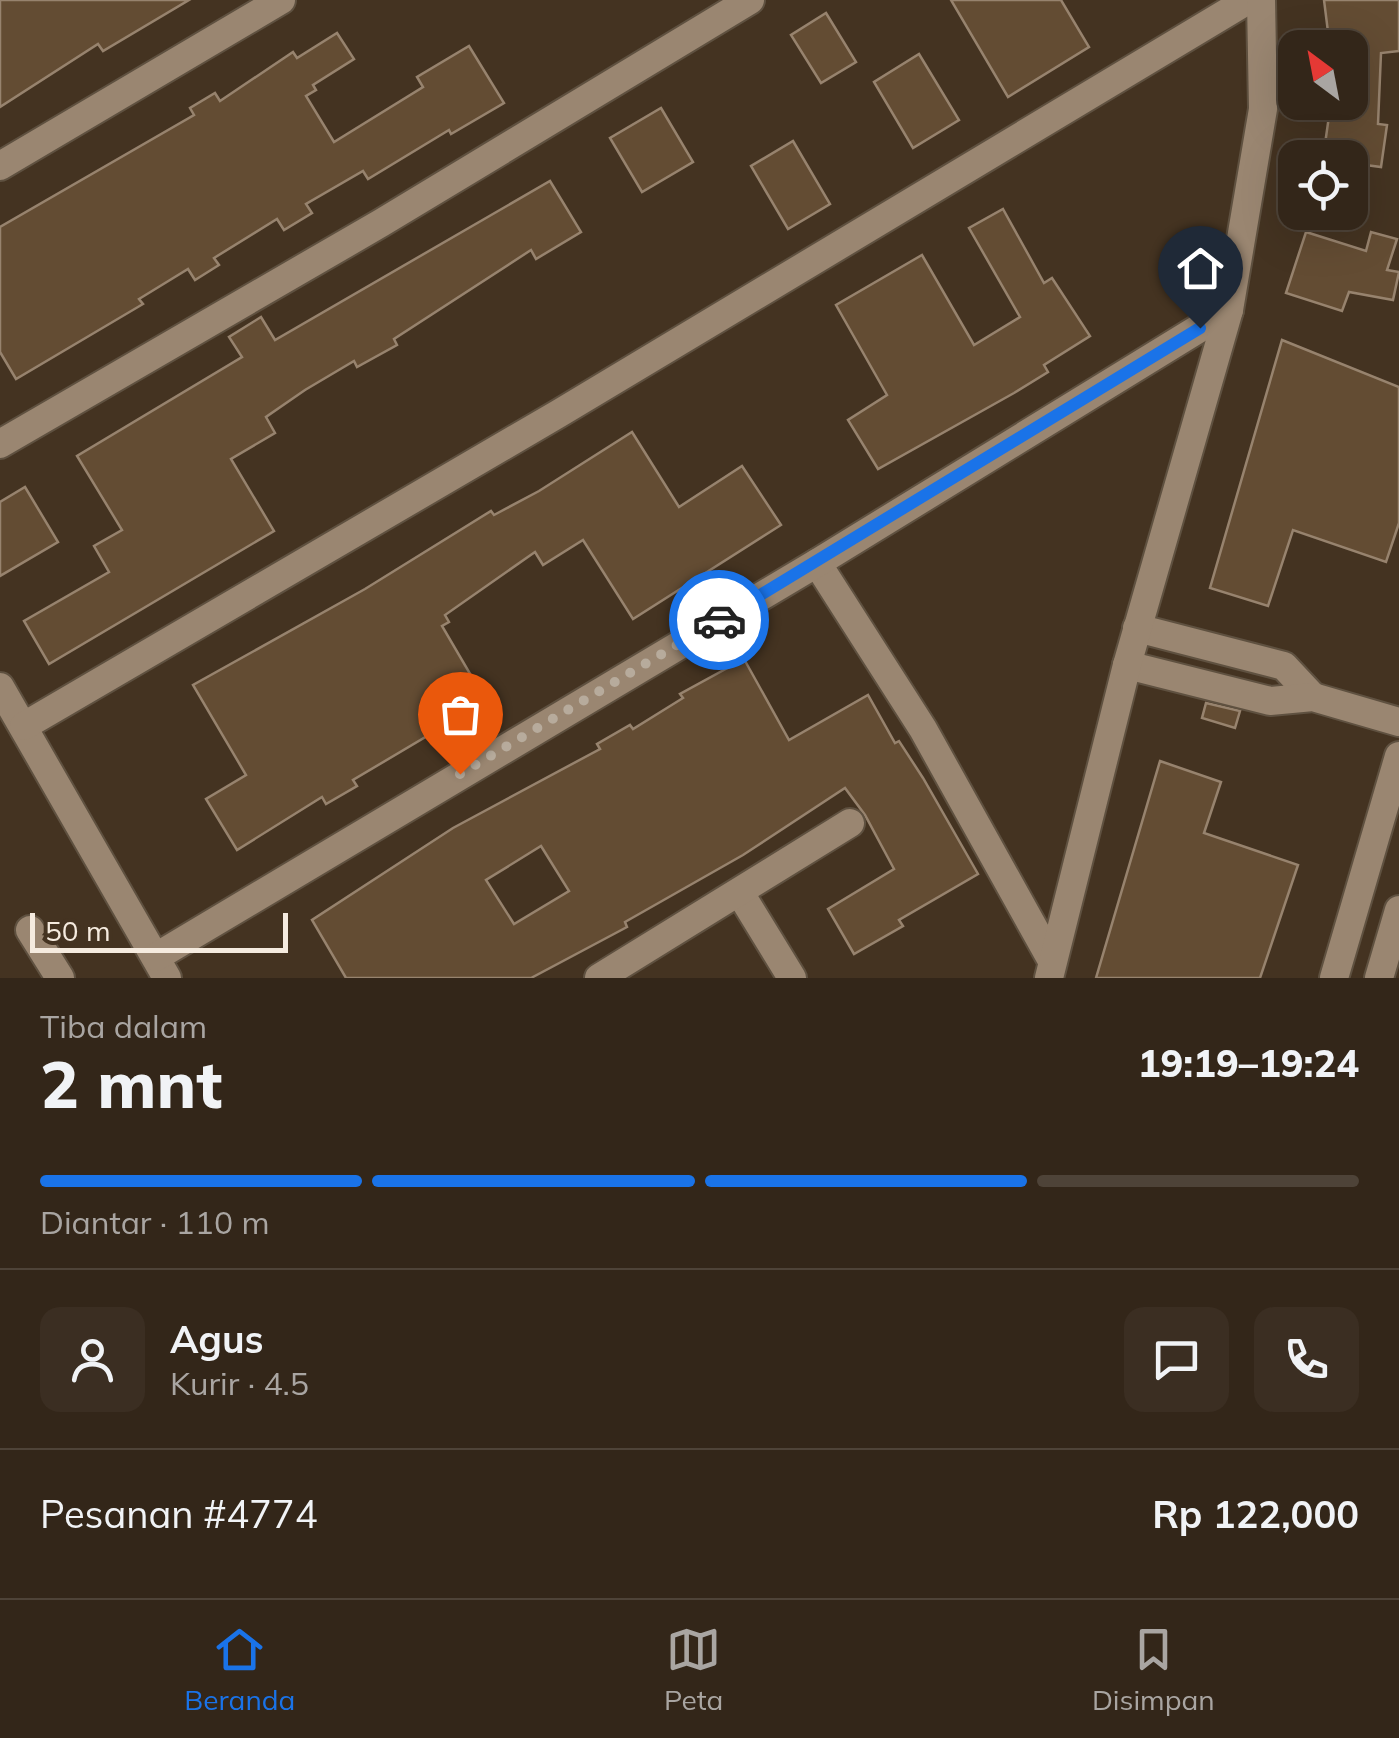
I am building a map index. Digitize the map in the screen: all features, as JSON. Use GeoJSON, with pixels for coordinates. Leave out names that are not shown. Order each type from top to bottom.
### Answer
{"type":"FeatureCollection","features":[{"type":"Feature","properties":{"kind":"street"},"geometry":{"type":"LineString","coordinates":[[0,166],[281,0]]}},
{"type":"Feature","properties":{"kind":"street"},"geometry":{"type":"LineString","coordinates":[[0,444],[382,223],[750,0]]}},
{"type":"Feature","properties":{"kind":"street"},"geometry":{"type":"LineString","coordinates":[[24,726],[575,404],[1248,0]]}},
{"type":"Feature","properties":{"kind":"street"},"geometry":{"type":"LineString","coordinates":[[1050,969],[1137,628],[1229,310],[1263,109],[1261,0]]}},
{"type":"Feature","properties":{"kind":"street"},"geometry":{"type":"LineString","coordinates":[[0,686],[161,968],[1229,310]]}},
{"type":"Feature","properties":{"kind":"street"},"geometry":{"type":"LineString","coordinates":[[817,563],[924,729],[1050,969]]}},
{"type":"Feature","properties":{"kind":"street"},"geometry":{"type":"LineString","coordinates":[[1137,628],[1284,666],[1314,697]]}},
{"type":"Feature","properties":{"kind":"street"},"geometry":{"type":"LineString","coordinates":[[1127,665],[1270,702],[1314,697],[1399,722]]}},
{"type":"Feature","properties":{"kind":"street"},"geometry":{"type":"LineString","coordinates":[[1334,978],[1399,756]]}},
{"type":"Feature","properties":{"kind":"street"},"geometry":{"type":"LineString","coordinates":[[599,978],[850,823]]}},
{"type":"Feature","properties":{"kind":"street"},"geometry":{"type":"LineString","coordinates":[[740,893],[792,978]]}},
{"type":"Feature","properties":{"kind":"street"},"geometry":{"type":"LineString","coordinates":[[1378,978],[1399,910]]}},
{"type":"Feature","properties":{"kind":"street"},"geometry":{"type":"LineString","coordinates":[[30,930],[60,978]]}},
{"type":"Feature","properties":{"kind":"building"},"geometry":{"type":"Polygon","coordinates":[[[0,0],[189,0],[103,51],[98,44],[0,107],[0,0]]]}},
{"type":"Feature","properties":{"kind":"building"},"geometry":{"type":"Polygon","coordinates":[[[951,0],[1061,0],[1089,47],[1008,97],[951,0]]]}},
{"type":"Feature","properties":{"kind":"building"},"geometry":{"type":"Polygon","coordinates":[[[1324,0],[1399,0],[1399,51],[1381,53],[1378,124],[1387,125],[1381,167],[1368,165],[1368,140],[1326,140],[1328,120],[1368,120],[1368,30],[1328,30],[1324,0]]]}},
{"type":"Feature","properties":{"kind":"building"},"geometry":{"type":"Polygon","coordinates":[[[826,13],[856,62],[821,83],[791,35],[826,13]]]}},
{"type":"Feature","properties":{"kind":"building"},"geometry":{"type":"Polygon","coordinates":[[[337,33],[354,59],[313,85],[316,90],[306,96],[334,142],[423,87],[417,77],[469,46],[504,103],[451,134],[449,130],[368,179],[363,171],[306,204],[312,213],[284,230],[277,219],[214,258],[219,265],[195,280],[188,269],[139,299],[143,304],[16,379],[0,352],[0,227],[194,115],[190,108],[215,93],[220,101],[293,52],[297,58],[337,33]]]}},
{"type":"Feature","properties":{"kind":"building"},"geometry":{"type":"Polygon","coordinates":[[[919,54],[959,120],[913,148],[874,82],[919,54]]]}},
{"type":"Feature","properties":{"kind":"building"},"geometry":{"type":"Polygon","coordinates":[[[661,108],[693,162],[642,192],[610,138],[661,108]]]}},
{"type":"Feature","properties":{"kind":"building"},"geometry":{"type":"Polygon","coordinates":[[[793,141],[830,204],[788,229],[751,166],[793,141]]]}},
{"type":"Feature","properties":{"kind":"building"},"geometry":{"type":"Polygon","coordinates":[[[550,181],[581,232],[536,259],[531,250],[394,339],[397,345],[357,367],[354,361],[305,390],[266,417],[275,433],[231,459],[274,531],[49,664],[24,621],[109,572],[94,546],[122,530],[77,456],[242,357],[229,337],[261,317],[275,340],[550,181]]]}},
{"type":"Feature","properties":{"kind":"building"},"geometry":{"type":"Polygon","coordinates":[[[1003,209],[1044,283],[1052,278],[1090,336],[1044,365],[1048,372],[878,469],[848,420],[887,395],[836,305],[922,255],[974,345],[1020,317],[969,228],[1003,209]]]}},
{"type":"Feature","properties":{"kind":"building"},"geometry":{"type":"Polygon","coordinates":[[[1306,232],[1366,251],[1371,232],[1397,239],[1387,270],[1399,272],[1393,300],[1349,292],[1342,311],[1286,293],[1306,232]]]}},
{"type":"Feature","properties":{"kind":"building"},"geometry":{"type":"Polygon","coordinates":[[[1282,340],[1399,387],[1399,523],[1386,562],[1293,530],[1268,606],[1210,588],[1282,340]]]}},
{"type":"Feature","properties":{"kind":"building"},"geometry":{"type":"Polygon","coordinates":[[[632,432],[679,507],[742,466],[781,525],[633,619],[583,540],[543,565],[535,552],[445,615],[449,622],[442,626],[486,701],[353,780],[357,786],[326,804],[322,797],[237,850],[206,799],[246,775],[193,685],[365,589],[491,511],[494,515],[539,491],[632,432]]]}},
{"type":"Feature","properties":{"kind":"building"},"geometry":{"type":"Polygon","coordinates":[[[25,487],[58,542],[0,576],[0,502],[25,487]]]}},
{"type":"Feature","properties":{"kind":"building"},"geometry":{"type":"Polygon","coordinates":[[[744,659],[789,740],[868,695],[895,743],[899,741],[923,778],[978,874],[899,920],[903,926],[854,954],[828,909],[894,869],[865,815],[845,788],[743,855],[625,922],[627,927],[531,978],[346,978],[312,920],[453,828],[600,749],[597,744],[630,725],[633,729],[683,698],[680,694],[744,659]],[[541,846],[486,880],[514,924],[569,891],[541,846]]]}},
{"type":"Feature","properties":{"kind":"building"},"geometry":{"type":"Polygon","coordinates":[[[1206,703],[1240,711],[1235,728],[1202,718],[1206,703]]]}},
{"type":"Feature","properties":{"kind":"building"},"geometry":{"type":"Polygon","coordinates":[[[1160,761],[1221,782],[1204,833],[1298,865],[1260,978],[1096,978],[1160,761]]]}},
{"type":"Feature","properties":{"kind":"way so far"},"geometry":{"type":"LineString","coordinates":[[460,774],[719,620]]}},
{"type":"Feature","properties":{"kind":"route"},"geometry":{"type":"LineString","coordinates":[[719,620],[1200,328]]}}]}
